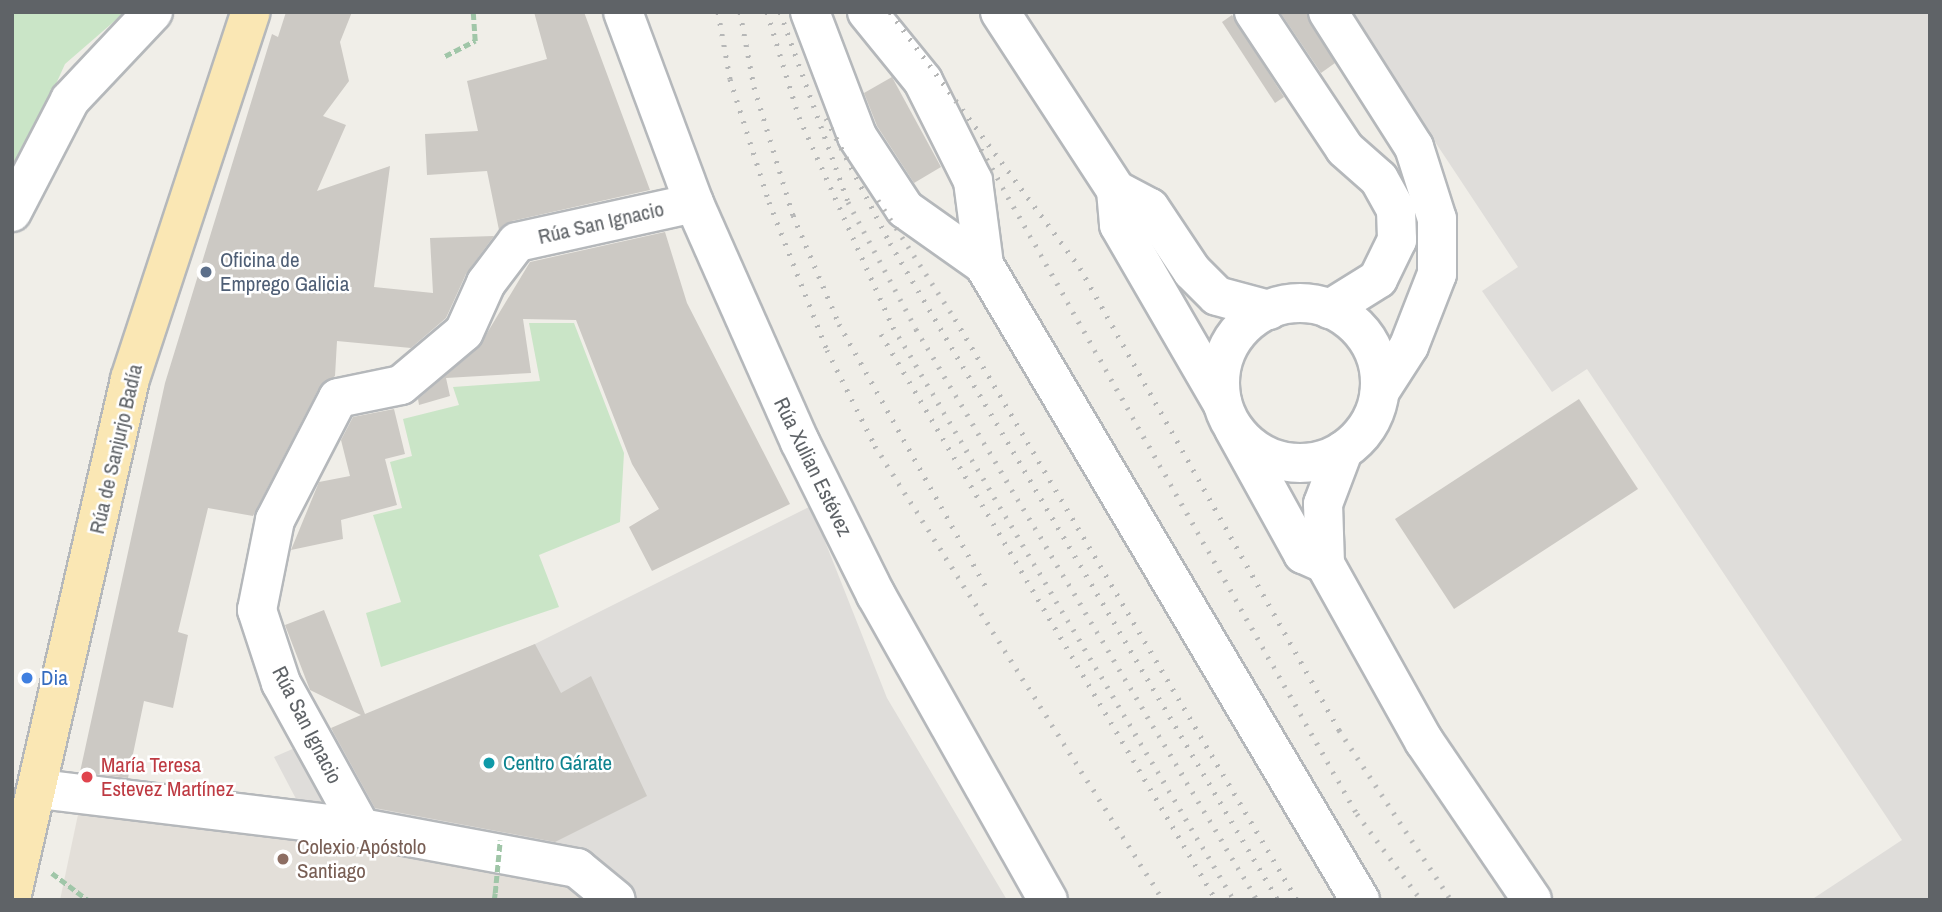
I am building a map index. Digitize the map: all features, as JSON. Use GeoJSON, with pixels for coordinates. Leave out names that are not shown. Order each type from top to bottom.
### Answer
{"type":"FeatureCollection","features":[{"type":"Feature","properties":{"kind":"main road","name":"Rúa de Sanjurjo Badía"},"geometry":{"type":"LineString","coordinates":[[12,894],[39,789],[130,379],[251,12]]}},
{"type":"Feature","properties":{"kind":"street"},"geometry":{"type":"LineString","coordinates":[[12,212],[70,100],[153,12]]}},
{"type":"Feature","properties":{"kind":"street","name":"Rúa Xulian Estévez"},"geometry":{"type":"LineString","coordinates":[[623,12],[694,202],[876,595],[1048,900]]}},
{"type":"Feature","properties":{"kind":"street"},"geometry":{"type":"LineString","coordinates":[[810,12],[857,136],[905,209],[984,265]]}},
{"type":"Feature","properties":{"kind":"street"},"geometry":{"type":"LineString","coordinates":[[867,12],[923,81],[973,181],[984,265],[1360,900]]}},
{"type":"Feature","properties":{"kind":"street"},"geometry":{"type":"LineString","coordinates":[[1000,12],[1116,190],[1119,225],[1303,554],[1325,564]]}},
{"type":"Feature","properties":{"kind":"street"},"geometry":{"type":"LineString","coordinates":[[1229,12],[1317,136],[1345,149]]}},
{"type":"Feature","properties":{"kind":"street"},"geometry":{"type":"LineString","coordinates":[[1254,12],[1345,149],[1389,194],[1399,226],[1378,279],[1330,309]]}},
{"type":"Feature","properties":{"kind":"street"},"geometry":{"type":"LineString","coordinates":[[1307,12],[1420,166]]}},
{"type":"Feature","properties":{"kind":"street"},"geometry":{"type":"LineString","coordinates":[[1269,310],[1228,348],[1228,416],[1256,450],[1284,462],[1305,463],[1343,451],[1361,434],[1380,391],[1409,346],[1437,274],[1437,219],[1414,146],[1328,12]]}},
{"type":"Feature","properties":{"kind":"street"},"geometry":{"type":"LineString","coordinates":[[1116,190],[1150,208],[1192,271],[1217,296],[1269,310],[1299,304],[1330,309],[1363,333],[1373,350],[1380,391]]}},
{"type":"Feature","properties":{"kind":"street","name":"Rúa San Ignacio"},"geometry":{"type":"LineString","coordinates":[[361,828],[281,683],[257,610],[275,520],[338,398],[401,385],[464,332],[486,283],[517,242],[694,202]]}},
{"type":"Feature","properties":{"kind":"street"},"geometry":{"type":"LineString","coordinates":[[1343,451],[1323,504],[1325,564],[1424,741],[1532,900]]}},
{"type":"Feature","properties":{"kind":"street"},"geometry":{"type":"LineString","coordinates":[[39,789],[361,828],[577,867],[616,900]]}},
{"type":"Feature","properties":{"kind":"path"},"geometry":{"type":"LineString","coordinates":[[445,55],[475,41],[473,12]]}},
{"type":"Feature","properties":{"kind":"path"},"geometry":{"type":"LineString","coordinates":[[494,900],[500,840]]}},
{"type":"Feature","properties":{"kind":"path"},"geometry":{"type":"LineString","coordinates":[[23,854],[88,900]]}},
{"type":"Feature","properties":{"kind":"shaded area"},"geometry":{"type":"Polygon","coordinates":[[[1349,12],[1930,12],[1930,900],[1811,900],[1902,840],[1587,369],[1552,392],[1482,291],[1518,267],[1349,12]]]}},
{"type":"Feature","properties":{"kind":"shaded area"},"geometry":{"type":"Polygon","coordinates":[[[811,506],[887,698],[1007,900],[607,900],[314,833],[274,757],[535,644],[811,506]]]}},
{"type":"Feature","properties":{"kind":"shaded area","name":"Colexio Apóstolo Santiago"},"geometry":{"type":"Polygon","coordinates":[[[80,805],[552,870],[607,900],[60,900],[80,805]]]}},
{"type":"Feature","properties":{"kind":"green space"},"geometry":{"type":"Polygon","coordinates":[[[12,12],[125,12],[65,64],[12,181],[12,12]]]}},
{"type":"Feature","properties":{"kind":"green space"},"geometry":{"type":"Polygon","coordinates":[[[529,323],[574,323],[624,453],[620,522],[539,555],[559,607],[381,667],[366,613],[401,602],[373,515],[402,508],[390,462],[412,456],[403,419],[459,405],[453,387],[540,381],[529,323]]]}},
{"type":"Feature","properties":{"kind":"building"},"geometry":{"type":"Polygon","coordinates":[[[286,12],[352,12],[340,42],[349,81],[323,116],[346,125],[317,191],[390,166],[374,287],[433,293],[430,238],[494,236],[466,274],[446,318],[411,348],[337,341],[335,376],[319,388],[253,516],[208,508],[178,632],[188,635],[173,708],[144,701],[128,778],[80,772],[165,383],[272,34],[278,37],[286,12]]]}},
{"type":"Feature","properties":{"kind":"building"},"geometry":{"type":"Polygon","coordinates":[[[534,12],[584,12],[650,190],[512,221],[499,230],[487,171],[427,175],[425,134],[478,131],[467,81],[547,59],[534,12]]]}},
{"type":"Feature","properties":{"kind":"building"},"geometry":{"type":"Polygon","coordinates":[[[1280,12],[1306,12],[1335,63],[1321,73],[1280,12]]]}},
{"type":"Feature","properties":{"kind":"building"},"geometry":{"type":"Polygon","coordinates":[[[1232,15],[1284,97],[1275,103],[1222,22],[1232,15]]]}},
{"type":"Feature","properties":{"kind":"building"},"geometry":{"type":"Polygon","coordinates":[[[892,77],[941,167],[914,183],[877,126],[864,93],[892,77]]]}},
{"type":"Feature","properties":{"kind":"building"},"geometry":{"type":"Polygon","coordinates":[[[665,232],[687,303],[790,504],[652,571],[629,527],[659,509],[632,464],[576,320],[523,319],[531,373],[446,378],[450,396],[419,405],[418,399],[478,348],[530,262],[665,232]]]}},
{"type":"Feature","properties":{"kind":"building"},"geometry":{"type":"Polygon","coordinates":[[[1579,399],[1638,489],[1454,609],[1395,519],[1579,399]]]}},
{"type":"Feature","properties":{"kind":"building"},"geometry":{"type":"Polygon","coordinates":[[[394,409],[405,454],[385,459],[397,505],[341,520],[343,539],[291,550],[319,482],[350,476],[341,440],[353,417],[394,409]]]}},
{"type":"Feature","properties":{"kind":"building","name":"Centro Gárate"},"geometry":{"type":"Polygon","coordinates":[[[324,610],[365,714],[535,644],[561,693],[591,676],[647,796],[555,842],[375,808],[331,728],[361,715],[310,690],[285,625],[324,610]]]}},
{"type":"Feature","properties":{"kind":"railway"},"geometry":{"type":"LineString","coordinates":[[718,12],[730,79],[769,202],[827,350],[875,446],[1163,900]]}},
{"type":"Feature","properties":{"kind":"railway"},"geometry":{"type":"LineString","coordinates":[[740,12],[754,87],[793,215],[839,324],[988,591]]}},
{"type":"Feature","properties":{"kind":"railway"},"geometry":{"type":"LineString","coordinates":[[767,12],[799,117],[893,327],[1234,900]]}},
{"type":"Feature","properties":{"kind":"railway"},"geometry":{"type":"LineString","coordinates":[[780,12],[848,202],[916,329],[1257,900]]}},
{"type":"Feature","properties":{"kind":"railway"},"geometry":{"type":"LineString","coordinates":[[890,12],[1080,268],[1339,730],[1451,900]]}},
{"type":"Feature","properties":{"kind":"railway"},"geometry":{"type":"LineString","coordinates":[[826,118],[890,243],[1278,900]]}},
{"type":"Feature","properties":{"kind":"railway"},"geometry":{"type":"LineString","coordinates":[[981,149],[1357,814],[1421,900]]}},
{"type":"Feature","properties":{"kind":"railway"},"geometry":{"type":"LineString","coordinates":[[878,200],[955,319],[1297,900]]}},
{"type":"Feature","properties":{"kind":"railway"},"geometry":{"type":"LineString","coordinates":[[881,334],[1216,900]]}},
{"type":"Feature","properties":{"kind":"place","name":"Oficina de Emprego Galicia"},"geometry":{"type":"Point","coordinates":[206,272]}},
{"type":"Feature","properties":{"kind":"place","name":"Dia"},"geometry":{"type":"Point","coordinates":[27,678]}},
{"type":"Feature","properties":{"kind":"place","name":"Centro Gárate"},"geometry":{"type":"Point","coordinates":[489,763]}},
{"type":"Feature","properties":{"kind":"place","name":"María Teresa Estevez Martínez"},"geometry":{"type":"Point","coordinates":[87,777]}},
{"type":"Feature","properties":{"kind":"place","name":"Colexio Apóstolo Santiago"},"geometry":{"type":"Point","coordinates":[283,859]}}]}
